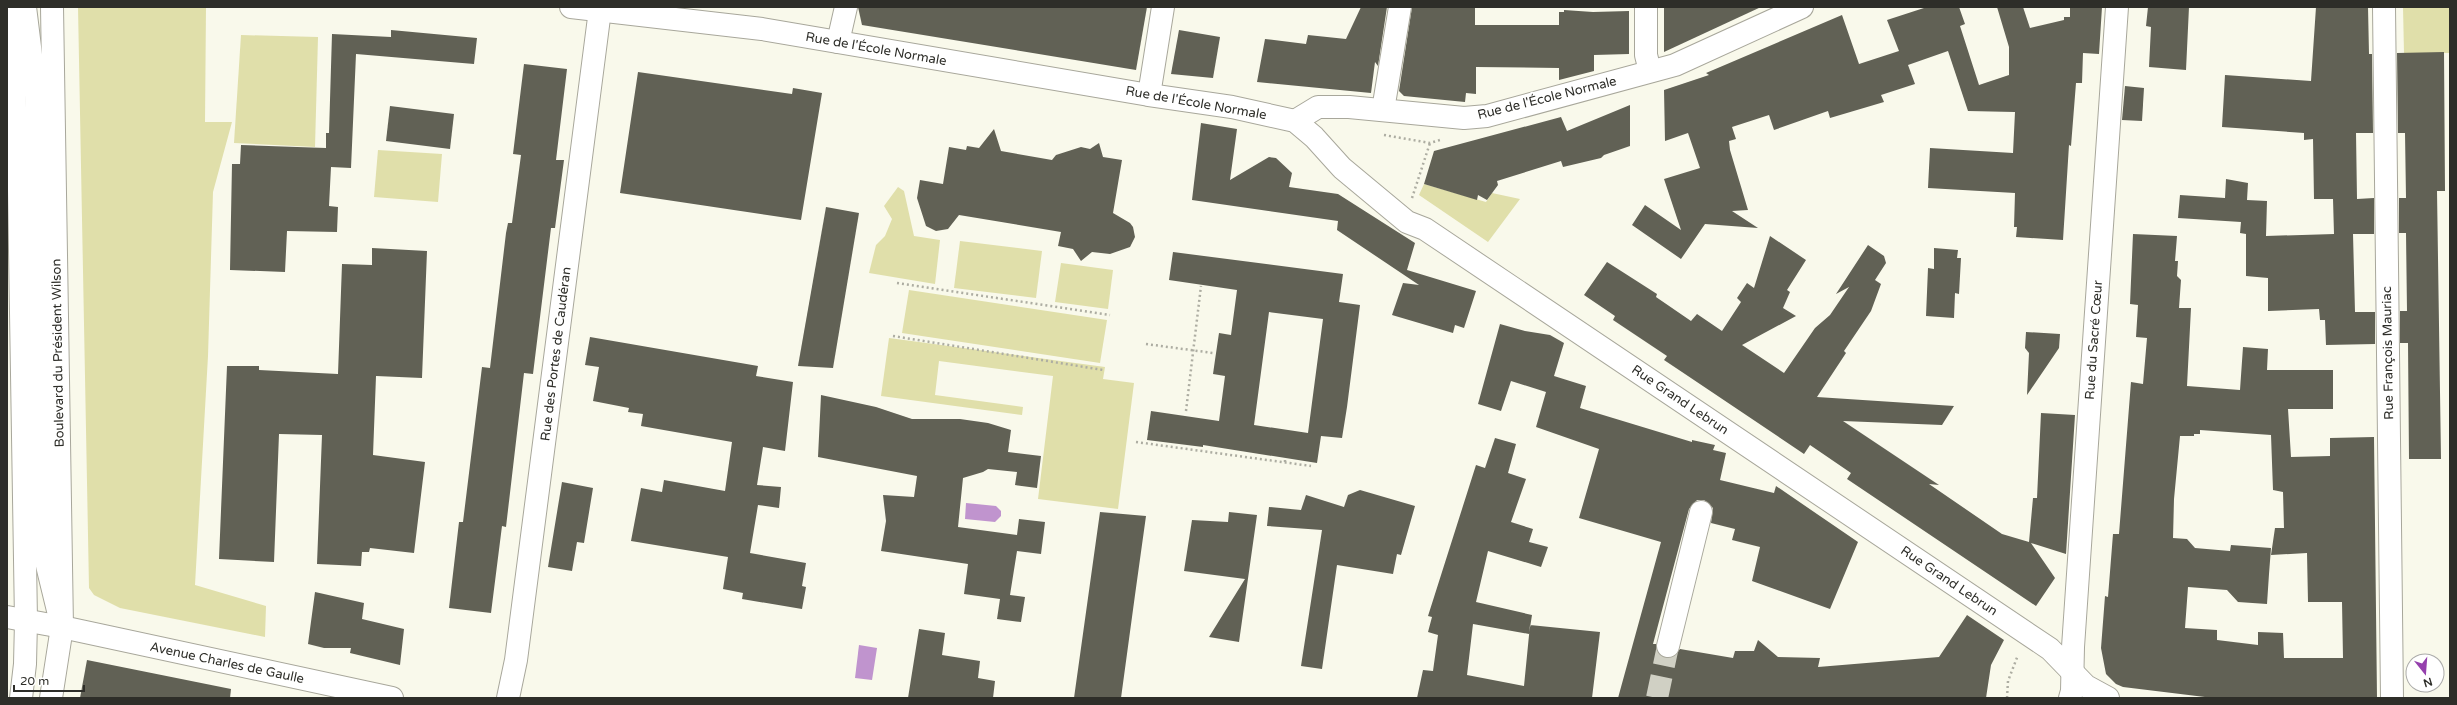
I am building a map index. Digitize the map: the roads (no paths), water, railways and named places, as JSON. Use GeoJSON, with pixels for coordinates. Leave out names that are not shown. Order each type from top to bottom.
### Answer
{"type":"FeatureCollection","features":[{"type":"Feature","properties":{"kind":"street"},"geometry":{"type":"LineString","coordinates":[[10,7],[9,18],[19,189],[17,619],[25,664],[21,698]]}},
{"type":"Feature","properties":{"kind":"street"},"geometry":{"type":"LineString","coordinates":[[25,7],[36,95],[39,185],[57,242]]}},
{"type":"Feature","properties":{"kind":"street","name":"Boulevard du Président Wilson"},"geometry":{"type":"LineString","coordinates":[[52,7],[57,242],[62,627],[52,698]]}},
{"type":"Feature","properties":{"kind":"street","name":"Rue de l'École Normale"},"geometry":{"type":"LineString","coordinates":[[571,7],[717,23],[838,42],[1149,95],[1232,107],[1295,121],[1318,107],[1383,110],[1464,118],[1487,116],[1675,64],[1802,7]]}},
{"type":"Feature","properties":{"kind":"street"},"geometry":{"type":"LineString","coordinates":[[838,42],[846,7]]}},
{"type":"Feature","properties":{"kind":"street"},"geometry":{"type":"LineString","coordinates":[[1149,95],[1164,7]]}},
{"type":"Feature","properties":{"kind":"street"},"geometry":{"type":"LineString","coordinates":[[1383,110],[1400,7]]}},
{"type":"Feature","properties":{"kind":"street"},"geometry":{"type":"LineString","coordinates":[[1646,7],[1646,55],[1650,71]]}},
{"type":"Feature","properties":{"kind":"street","name":"Rue du Sacré Cœur"},"geometry":{"type":"LineString","coordinates":[[2070,698],[2073,672],[2073,647],[2117,7]]}},
{"type":"Feature","properties":{"kind":"street","name":"Rue François Mauriac"},"geometry":{"type":"LineString","coordinates":[[2384,7],[2392,698]]}},
{"type":"Feature","properties":{"kind":"street","name":"Rue des Portes de Caudéran"},"geometry":{"type":"LineString","coordinates":[[508,698],[516,660],[600,10]]}},
{"type":"Feature","properties":{"kind":"street","name":"Rue Grand Lebrun"},"geometry":{"type":"LineString","coordinates":[[1295,121],[1314,138],[1342,168],[1407,222],[1431,233],[1901,548],[2050,650],[2073,672]]}},
{"type":"Feature","properties":{"kind":"street"},"geometry":{"type":"LineString","coordinates":[[19,189],[34,239],[44,553],[62,627]]}},
{"type":"Feature","properties":{"kind":"street"},"geometry":{"type":"LineString","coordinates":[[1668,646],[1701,512]]}},
{"type":"Feature","properties":{"kind":"street","name":"Avenue Charles de Gaulle"},"geometry":{"type":"LineString","coordinates":[[17,619],[62,627],[328,691],[392,698]]}},
{"type":"Feature","properties":{"kind":"street"},"geometry":{"type":"LineString","coordinates":[[2073,672],[2086,686],[2108,698]]}},
{"type":"Feature","properties":{"kind":"tunnel"},"geometry":{"type":"LineString","coordinates":[[1657,698],[1668,646]]}}]}
